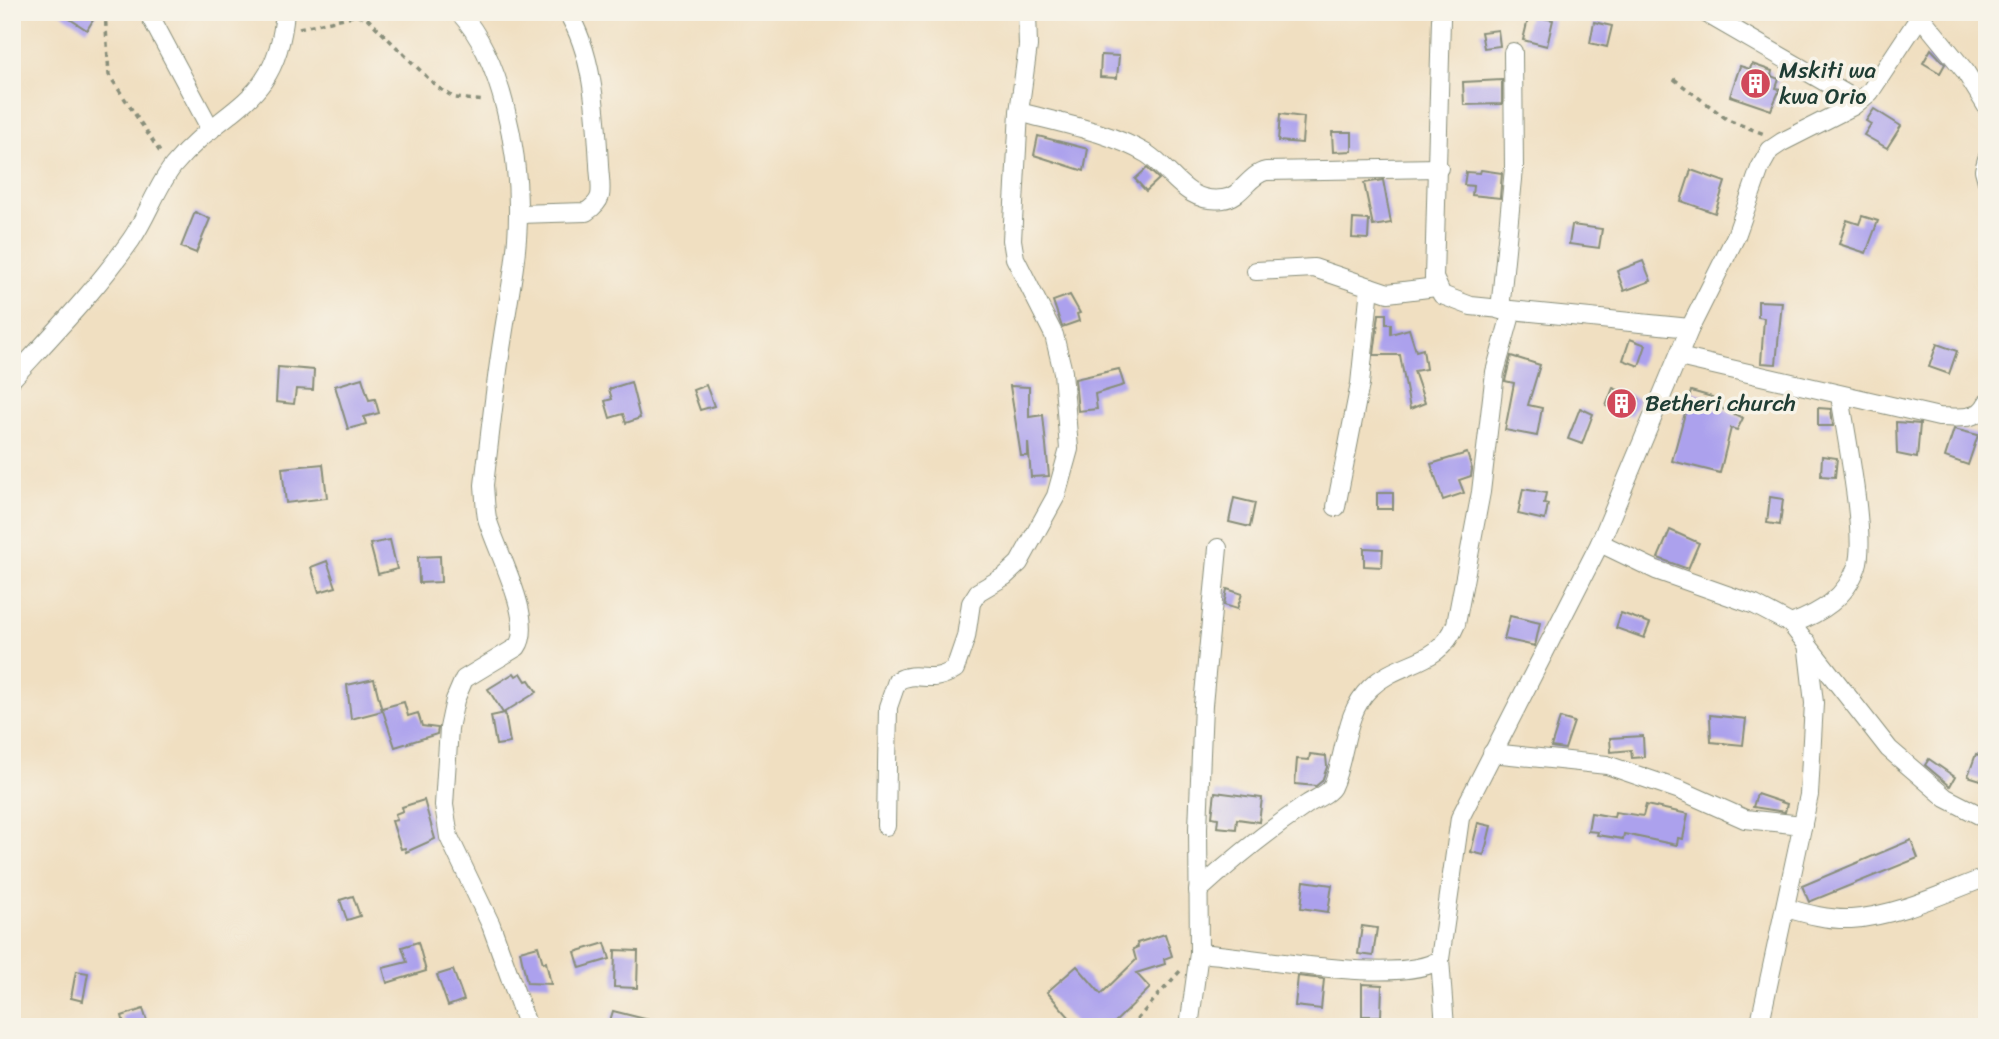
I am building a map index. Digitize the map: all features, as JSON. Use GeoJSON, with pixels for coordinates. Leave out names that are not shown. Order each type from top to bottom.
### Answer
{"type":"FeatureCollection","features":[{"type":"Feature","properties":{"kind":"street"},"geometry":{"type":"LineString","coordinates":[[148,12],[211,130]]}},
{"type":"Feature","properties":{"kind":"street"},"geometry":{"type":"LineString","coordinates":[[12,379],[106,274],[132,239],[172,168],[267,80],[284,32],[285,12]]}},
{"type":"Feature","properties":{"kind":"street"},"geometry":{"type":"LineString","coordinates":[[459,12],[473,28],[489,57],[512,148],[518,214],[512,283],[484,485],[486,515],[516,595],[523,631],[517,647],[464,679],[455,700],[449,728],[444,806],[449,837],[491,925],[528,1027]]}},
{"type":"Feature","properties":{"kind":"street"},"geometry":{"type":"LineString","coordinates":[[518,214],[586,212],[594,207],[600,196],[597,121],[579,37],[567,12]]}},
{"type":"Feature","properties":{"kind":"street"},"geometry":{"type":"LineString","coordinates":[[886,826],[888,707],[897,681],[913,675],[936,679],[955,669],[966,637],[971,603],[978,592],[1005,576],[1019,563],[1056,496],[1069,449],[1064,383],[1054,335],[1015,258],[1012,240],[1019,112],[1028,47],[1027,12]]}},
{"type":"Feature","properties":{"kind":"street"},"geometry":{"type":"LineString","coordinates":[[1704,12],[1858,102]]}},
{"type":"Feature","properties":{"kind":"street"},"geometry":{"type":"LineString","coordinates":[[1446,1027],[1440,959],[1460,818],[1600,543],[1689,328],[1736,236],[1760,168],[1770,150],[1858,102],[1882,76],[1922,14],[1965,71],[1987,107]]}},
{"type":"Feature","properties":{"kind":"street"},"geometry":{"type":"LineString","coordinates":[[1441,19],[1436,287],[1448,300],[1506,310],[1689,328]]}},
{"type":"Feature","properties":{"kind":"street"},"geometry":{"type":"LineString","coordinates":[[1198,891],[1229,863],[1332,787],[1355,710],[1371,687],[1388,675],[1437,652],[1449,640],[1456,624],[1481,492],[1495,372],[1506,310],[1514,169],[1513,52]]}},
{"type":"Feature","properties":{"kind":"street"},"geometry":{"type":"LineString","coordinates":[[1019,112],[1135,148],[1166,170],[1186,192],[1209,199],[1231,197],[1253,176],[1266,171],[1439,168]]}},
{"type":"Feature","properties":{"kind":"street"},"geometry":{"type":"LineString","coordinates":[[1987,159],[1984,170],[1987,181]]}},
{"type":"Feature","properties":{"kind":"street"},"geometry":{"type":"LineString","coordinates":[[1256,271],[1314,268],[1399,294],[1436,287]]}},
{"type":"Feature","properties":{"kind":"street"},"geometry":{"type":"LineString","coordinates":[[1336,507],[1360,384],[1370,287]]}},
{"type":"Feature","properties":{"kind":"street"},"geometry":{"type":"LineString","coordinates":[[1679,357],[1939,417],[1970,417],[1978,414],[1987,403]]}},
{"type":"Feature","properties":{"kind":"street"},"geometry":{"type":"LineString","coordinates":[[1791,624],[1826,609],[1857,565],[1860,540],[1840,395]]}},
{"type":"Feature","properties":{"kind":"street"},"geometry":{"type":"LineString","coordinates":[[1600,543],[1656,570],[1755,605],[1791,624],[1889,749],[1945,799],[1987,819]]}},
{"type":"Feature","properties":{"kind":"street"},"geometry":{"type":"LineString","coordinates":[[1189,1027],[1199,953],[1198,891],[1204,680],[1218,548]]}},
{"type":"Feature","properties":{"kind":"street"},"geometry":{"type":"LineString","coordinates":[[1759,1027],[1809,795],[1814,703],[1807,642]]}},
{"type":"Feature","properties":{"kind":"street"},"geometry":{"type":"LineString","coordinates":[[1492,754],[1607,765],[1680,790],[1745,820],[1803,825]]}},
{"type":"Feature","properties":{"kind":"street"},"geometry":{"type":"LineString","coordinates":[[1786,908],[1818,917],[1849,919],[1876,915],[1987,877]]}},
{"type":"Feature","properties":{"kind":"street"},"geometry":{"type":"LineString","coordinates":[[1199,953],[1378,971],[1420,969],[1440,959]]}},
{"type":"Feature","properties":{"kind":"path"},"geometry":{"type":"LineString","coordinates":[[104,12],[109,75],[172,168]]}},
{"type":"Feature","properties":{"kind":"path"},"geometry":{"type":"LineString","coordinates":[[284,32],[310,24],[361,15],[371,21],[448,95],[502,102]]}},
{"type":"Feature","properties":{"kind":"path"},"geometry":{"type":"LineString","coordinates":[[1674,79],[1728,120],[1782,142]]}},
{"type":"Feature","properties":{"kind":"path"},"geometry":{"type":"LineString","coordinates":[[1130,1027],[1167,983],[1199,953]]}},
{"type":"Feature","properties":{"kind":"building"},"geometry":{"type":"Polygon","coordinates":[[[59,12],[98,12],[87,30],[59,12]]]}},
{"type":"Feature","properties":{"kind":"building"},"geometry":{"type":"Polygon","coordinates":[[[1529,15],[1553,20],[1547,46],[1523,40],[1529,15]]]}},
{"type":"Feature","properties":{"kind":"building"},"geometry":{"type":"Polygon","coordinates":[[[1594,22],[1612,26],[1607,47],[1590,43],[1594,22]]]}},
{"type":"Feature","properties":{"kind":"building"},"geometry":{"type":"Polygon","coordinates":[[[1498,30],[1500,46],[1484,48],[1481,32],[1498,30]]]}},
{"type":"Feature","properties":{"kind":"building"},"geometry":{"type":"Polygon","coordinates":[[[1931,49],[1945,64],[1940,73],[1923,63],[1931,49]]]}},
{"type":"Feature","properties":{"kind":"building"},"geometry":{"type":"Polygon","coordinates":[[[1101,55],[1119,56],[1117,78],[1100,77],[1101,55]]]}},
{"type":"Feature","properties":{"kind":"building","name":"Mskiti wa kwa Orio"},"geometry":{"type":"Polygon","coordinates":[[[1752,64],[1772,71],[1771,76],[1779,79],[1776,88],[1780,89],[1771,110],[1730,96],[1740,66],[1750,69],[1752,64]]]}},
{"type":"Feature","properties":{"kind":"building"},"geometry":{"type":"Polygon","coordinates":[[[1502,80],[1502,104],[1464,105],[1463,82],[1502,80]]]}},
{"type":"Feature","properties":{"kind":"building"},"geometry":{"type":"Polygon","coordinates":[[[1874,109],[1901,126],[1887,148],[1864,135],[1871,124],[1866,121],[1874,109]]]}},
{"type":"Feature","properties":{"kind":"building"},"geometry":{"type":"Polygon","coordinates":[[[1280,114],[1304,117],[1302,143],[1278,141],[1280,114]]]}},
{"type":"Feature","properties":{"kind":"building"},"geometry":{"type":"Polygon","coordinates":[[[1332,132],[1352,132],[1352,151],[1333,152],[1332,132]]]}},
{"type":"Feature","properties":{"kind":"building"},"geometry":{"type":"Polygon","coordinates":[[[1038,136],[1088,149],[1084,171],[1034,155],[1038,136]]]}},
{"type":"Feature","properties":{"kind":"building"},"geometry":{"type":"Polygon","coordinates":[[[1147,168],[1159,179],[1146,191],[1135,179],[1147,168]]]}},
{"type":"Feature","properties":{"kind":"building"},"geometry":{"type":"Polygon","coordinates":[[[1481,170],[1502,173],[1500,198],[1472,195],[1473,186],[1464,185],[1466,172],[1480,173],[1481,170]]]}},
{"type":"Feature","properties":{"kind":"building"},"geometry":{"type":"Polygon","coordinates":[[[1691,170],[1725,182],[1715,213],[1681,201],[1691,170]]]}},
{"type":"Feature","properties":{"kind":"building"},"geometry":{"type":"Polygon","coordinates":[[[1383,180],[1391,223],[1373,226],[1364,183],[1383,180]]]}},
{"type":"Feature","properties":{"kind":"building"},"geometry":{"type":"Polygon","coordinates":[[[195,212],[210,219],[196,253],[181,247],[195,212]]]}},
{"type":"Feature","properties":{"kind":"building"},"geometry":{"type":"Polygon","coordinates":[[[1862,216],[1878,221],[1866,253],[1839,244],[1847,220],[1859,224],[1862,216]]]}},
{"type":"Feature","properties":{"kind":"building"},"geometry":{"type":"Polygon","coordinates":[[[1353,219],[1369,220],[1368,239],[1352,238],[1353,219]]]}},
{"type":"Feature","properties":{"kind":"building"},"geometry":{"type":"Polygon","coordinates":[[[1572,225],[1602,229],[1599,248],[1569,244],[1572,225]]]}},
{"type":"Feature","properties":{"kind":"building"},"geometry":{"type":"Polygon","coordinates":[[[1643,261],[1651,281],[1624,291],[1617,271],[1643,261]]]}},
{"type":"Feature","properties":{"kind":"building"},"geometry":{"type":"Polygon","coordinates":[[[1070,295],[1080,313],[1077,314],[1079,321],[1062,327],[1053,301],[1070,295]]]}},
{"type":"Feature","properties":{"kind":"building"},"geometry":{"type":"Polygon","coordinates":[[[1758,301],[1782,302],[1776,364],[1761,363],[1764,318],[1758,317],[1758,301]]]}},
{"type":"Feature","properties":{"kind":"building"},"geometry":{"type":"Polygon","coordinates":[[[1379,314],[1386,314],[1386,324],[1391,324],[1391,334],[1409,329],[1416,351],[1423,349],[1426,369],[1414,371],[1425,403],[1410,409],[1400,355],[1374,355],[1379,314]]]}},
{"type":"Feature","properties":{"kind":"building"},"geometry":{"type":"Polygon","coordinates":[[[1630,339],[1646,345],[1639,366],[1623,360],[1630,339]]]}},
{"type":"Feature","properties":{"kind":"building"},"geometry":{"type":"Polygon","coordinates":[[[1937,344],[1957,351],[1949,374],[1929,367],[1937,344]]]}},
{"type":"Feature","properties":{"kind":"building"},"geometry":{"type":"Polygon","coordinates":[[[1511,356],[1540,365],[1528,405],[1542,408],[1537,436],[1505,430],[1514,383],[1505,381],[1511,356]]]}},
{"type":"Feature","properties":{"kind":"building"},"geometry":{"type":"Polygon","coordinates":[[[278,367],[314,370],[313,390],[296,389],[294,404],[276,402],[278,367]]]}},
{"type":"Feature","properties":{"kind":"building"},"geometry":{"type":"Polygon","coordinates":[[[1119,369],[1124,385],[1095,394],[1097,409],[1078,411],[1075,379],[1119,369]]]}},
{"type":"Feature","properties":{"kind":"building"},"geometry":{"type":"Polygon","coordinates":[[[362,378],[369,400],[375,399],[379,413],[364,417],[366,424],[348,429],[335,386],[362,378]]]}},
{"type":"Feature","properties":{"kind":"building"},"geometry":{"type":"Polygon","coordinates":[[[631,382],[640,418],[626,423],[623,414],[610,418],[605,401],[612,399],[609,389],[631,382]]]}},
{"type":"Feature","properties":{"kind":"building"},"geometry":{"type":"Polygon","coordinates":[[[706,385],[714,406],[700,410],[693,390],[706,385]]]}},
{"type":"Feature","properties":{"kind":"building"},"geometry":{"type":"Polygon","coordinates":[[[1010,386],[1029,387],[1029,417],[1043,415],[1049,476],[1031,477],[1028,442],[1028,456],[1021,456],[1010,386]]]}},
{"type":"Feature","properties":{"kind":"building","name":"Betheri church"},"geometry":{"type":"Polygon","coordinates":[[[1613,388],[1639,399],[1631,417],[1606,406],[1613,388]]]}},
{"type":"Feature","properties":{"kind":"building"},"geometry":{"type":"Polygon","coordinates":[[[1691,391],[1712,397],[1710,403],[1743,418],[1737,430],[1731,428],[1720,473],[1672,461],[1691,391]]]}},
{"type":"Feature","properties":{"kind":"building"},"geometry":{"type":"Polygon","coordinates":[[[1580,408],[1593,414],[1582,444],[1568,439],[1580,408]]]}},
{"type":"Feature","properties":{"kind":"building"},"geometry":{"type":"Polygon","coordinates":[[[1818,408],[1831,409],[1833,426],[1818,426],[1818,408]]]}},
{"type":"Feature","properties":{"kind":"building"},"geometry":{"type":"Polygon","coordinates":[[[1896,422],[1920,424],[1917,458],[1897,454],[1896,422]]]}},
{"type":"Feature","properties":{"kind":"building"},"geometry":{"type":"Polygon","coordinates":[[[1954,429],[1978,435],[1968,465],[1945,457],[1954,429]]]}},
{"type":"Feature","properties":{"kind":"building"},"geometry":{"type":"Polygon","coordinates":[[[1467,453],[1472,469],[1471,476],[1459,480],[1464,493],[1443,500],[1431,464],[1467,453]]]}},
{"type":"Feature","properties":{"kind":"building"},"geometry":{"type":"Polygon","coordinates":[[[1822,456],[1837,458],[1835,477],[1821,476],[1822,456]]]}},
{"type":"Feature","properties":{"kind":"building"},"geometry":{"type":"Polygon","coordinates":[[[323,464],[327,498],[286,503],[282,468],[323,464]]]}},
{"type":"Feature","properties":{"kind":"building"},"geometry":{"type":"Polygon","coordinates":[[[1523,489],[1546,493],[1544,503],[1548,504],[1545,520],[1518,514],[1523,489]]]}},
{"type":"Feature","properties":{"kind":"building"},"geometry":{"type":"Polygon","coordinates":[[[1377,493],[1393,493],[1393,509],[1377,509],[1377,493]]]}},
{"type":"Feature","properties":{"kind":"building"},"geometry":{"type":"Polygon","coordinates":[[[1770,497],[1783,499],[1780,525],[1767,523],[1770,497]]]}},
{"type":"Feature","properties":{"kind":"building"},"geometry":{"type":"Polygon","coordinates":[[[1234,498],[1255,503],[1250,527],[1229,522],[1234,498]]]}},
{"type":"Feature","properties":{"kind":"building"},"geometry":{"type":"Polygon","coordinates":[[[1670,530],[1699,543],[1688,569],[1658,558],[1670,530]]]}},
{"type":"Feature","properties":{"kind":"building"},"geometry":{"type":"Polygon","coordinates":[[[390,540],[397,569],[378,574],[370,544],[390,540]]]}},
{"type":"Feature","properties":{"kind":"building"},"geometry":{"type":"Polygon","coordinates":[[[1364,548],[1383,549],[1382,567],[1364,566],[1364,548]]]}},
{"type":"Feature","properties":{"kind":"building"},"geometry":{"type":"Polygon","coordinates":[[[440,556],[441,582],[419,583],[418,557],[440,556]]]}},
{"type":"Feature","properties":{"kind":"building"},"geometry":{"type":"Polygon","coordinates":[[[327,561],[336,587],[319,592],[311,567],[327,561]]]}},
{"type":"Feature","properties":{"kind":"building"},"geometry":{"type":"Polygon","coordinates":[[[1227,589],[1242,594],[1237,609],[1224,605],[1227,589]]]}},
{"type":"Feature","properties":{"kind":"building"},"geometry":{"type":"Polygon","coordinates":[[[1621,613],[1650,623],[1644,638],[1616,628],[1621,613]]]}},
{"type":"Feature","properties":{"kind":"building"},"geometry":{"type":"Polygon","coordinates":[[[1510,616],[1540,623],[1535,646],[1504,639],[1510,616]]]}},
{"type":"Feature","properties":{"kind":"building"},"geometry":{"type":"Polygon","coordinates":[[[514,673],[516,676],[521,673],[537,692],[503,713],[488,689],[514,673]]]}},
{"type":"Feature","properties":{"kind":"building"},"geometry":{"type":"Polygon","coordinates":[[[374,679],[382,711],[351,719],[347,685],[374,679]]]}},
{"type":"Feature","properties":{"kind":"building"},"geometry":{"type":"Polygon","coordinates":[[[404,702],[408,716],[418,713],[422,726],[438,728],[437,734],[395,747],[382,708],[404,702]]]}},
{"type":"Feature","properties":{"kind":"building"},"geometry":{"type":"Polygon","coordinates":[[[505,713],[510,743],[496,745],[491,716],[505,713]]]}},
{"type":"Feature","properties":{"kind":"building"},"geometry":{"type":"Polygon","coordinates":[[[1710,715],[1746,719],[1743,745],[1711,742],[1710,715]]]}},
{"type":"Feature","properties":{"kind":"building"},"geometry":{"type":"Polygon","coordinates":[[[1560,718],[1574,722],[1565,749],[1551,747],[1560,718]]]}},
{"type":"Feature","properties":{"kind":"building"},"geometry":{"type":"Polygon","coordinates":[[[1643,736],[1644,757],[1632,758],[1631,750],[1611,752],[1610,738],[1643,736]]]}},
{"type":"Feature","properties":{"kind":"building"},"geometry":{"type":"Polygon","coordinates":[[[1310,754],[1326,756],[1327,767],[1322,781],[1316,786],[1295,784],[1297,759],[1309,760],[1310,754]]]}},
{"type":"Feature","properties":{"kind":"building"},"geometry":{"type":"Polygon","coordinates":[[[1976,754],[1987,758],[1987,782],[1968,776],[1976,754]]]}},
{"type":"Feature","properties":{"kind":"building"},"geometry":{"type":"Polygon","coordinates":[[[1929,759],[1955,777],[1950,786],[1925,765],[1929,759]]]}},
{"type":"Feature","properties":{"kind":"building"},"geometry":{"type":"Polygon","coordinates":[[[1215,792],[1262,798],[1259,822],[1237,819],[1236,829],[1217,827],[1218,818],[1212,817],[1215,792]]]}},
{"type":"Feature","properties":{"kind":"building"},"geometry":{"type":"Polygon","coordinates":[[[1757,794],[1787,804],[1785,812],[1753,807],[1757,794]]]}},
{"type":"Feature","properties":{"kind":"building"},"geometry":{"type":"Polygon","coordinates":[[[424,800],[435,839],[406,852],[405,848],[401,849],[392,821],[397,820],[395,814],[403,811],[402,807],[424,800]]]}},
{"type":"Feature","properties":{"kind":"building"},"geometry":{"type":"Polygon","coordinates":[[[1646,805],[1688,814],[1683,839],[1678,838],[1677,845],[1624,834],[1623,839],[1588,831],[1591,813],[1614,817],[1615,812],[1643,816],[1646,805]]]}},
{"type":"Feature","properties":{"kind":"building"},"geometry":{"type":"Polygon","coordinates":[[[1478,823],[1491,826],[1484,855],[1471,852],[1478,823]]]}},
{"type":"Feature","properties":{"kind":"building"},"geometry":{"type":"Polygon","coordinates":[[[1911,840],[1918,858],[1809,902],[1802,886],[1911,840]]]}},
{"type":"Feature","properties":{"kind":"building"},"geometry":{"type":"Polygon","coordinates":[[[1304,881],[1332,885],[1328,912],[1301,908],[1304,881]]]}},
{"type":"Feature","properties":{"kind":"building"},"geometry":{"type":"Polygon","coordinates":[[[353,896],[360,916],[347,920],[340,900],[353,896]]]}},
{"type":"Feature","properties":{"kind":"building"},"geometry":{"type":"Polygon","coordinates":[[[1362,926],[1377,928],[1373,956],[1358,954],[1362,926]]]}},
{"type":"Feature","properties":{"kind":"building"},"geometry":{"type":"Polygon","coordinates":[[[1165,934],[1172,956],[1164,959],[1165,964],[1136,973],[1150,988],[1110,1027],[1078,1027],[1047,992],[1077,966],[1101,994],[1136,960],[1133,949],[1138,947],[1137,943],[1165,934]]]}},
{"type":"Feature","properties":{"kind":"building"},"geometry":{"type":"Polygon","coordinates":[[[418,942],[426,971],[387,983],[383,968],[407,962],[402,947],[418,942]]]}},
{"type":"Feature","properties":{"kind":"building"},"geometry":{"type":"Polygon","coordinates":[[[605,943],[610,959],[580,968],[575,952],[605,943]]]}},
{"type":"Feature","properties":{"kind":"building"},"geometry":{"type":"Polygon","coordinates":[[[538,946],[543,963],[546,962],[551,984],[527,983],[520,951],[538,946]]]}},
{"type":"Feature","properties":{"kind":"building"},"geometry":{"type":"Polygon","coordinates":[[[615,950],[638,951],[637,988],[614,987],[615,950]]]}},
{"type":"Feature","properties":{"kind":"building"},"geometry":{"type":"Polygon","coordinates":[[[453,970],[464,1000],[448,1006],[437,975],[453,970]]]}},
{"type":"Feature","properties":{"kind":"building"},"geometry":{"type":"Polygon","coordinates":[[[76,971],[88,973],[83,1001],[71,998],[76,971]]]}},
{"type":"Feature","properties":{"kind":"building"},"geometry":{"type":"Polygon","coordinates":[[[1298,976],[1324,979],[1321,1009],[1295,1006],[1298,976]]]}},
{"type":"Feature","properties":{"kind":"building"},"geometry":{"type":"Polygon","coordinates":[[[1362,984],[1382,985],[1381,1016],[1362,1016],[1362,984]]]}},
{"type":"Feature","properties":{"kind":"building"},"geometry":{"type":"Polygon","coordinates":[[[143,1009],[149,1027],[125,1027],[122,1016],[143,1009]]]}},
{"type":"Feature","properties":{"kind":"building"},"geometry":{"type":"Polygon","coordinates":[[[613,1011],[657,1022],[656,1027],[609,1024],[613,1011]]]}},
{"type":"Feature","properties":{"kind":"place","name":"Mskiti wa kwa Orio"},"geometry":{"type":"Point","coordinates":[1756,83]}},
{"type":"Feature","properties":{"kind":"place","name":"Betheri church"},"geometry":{"type":"Point","coordinates":[1622,403]}}]}
